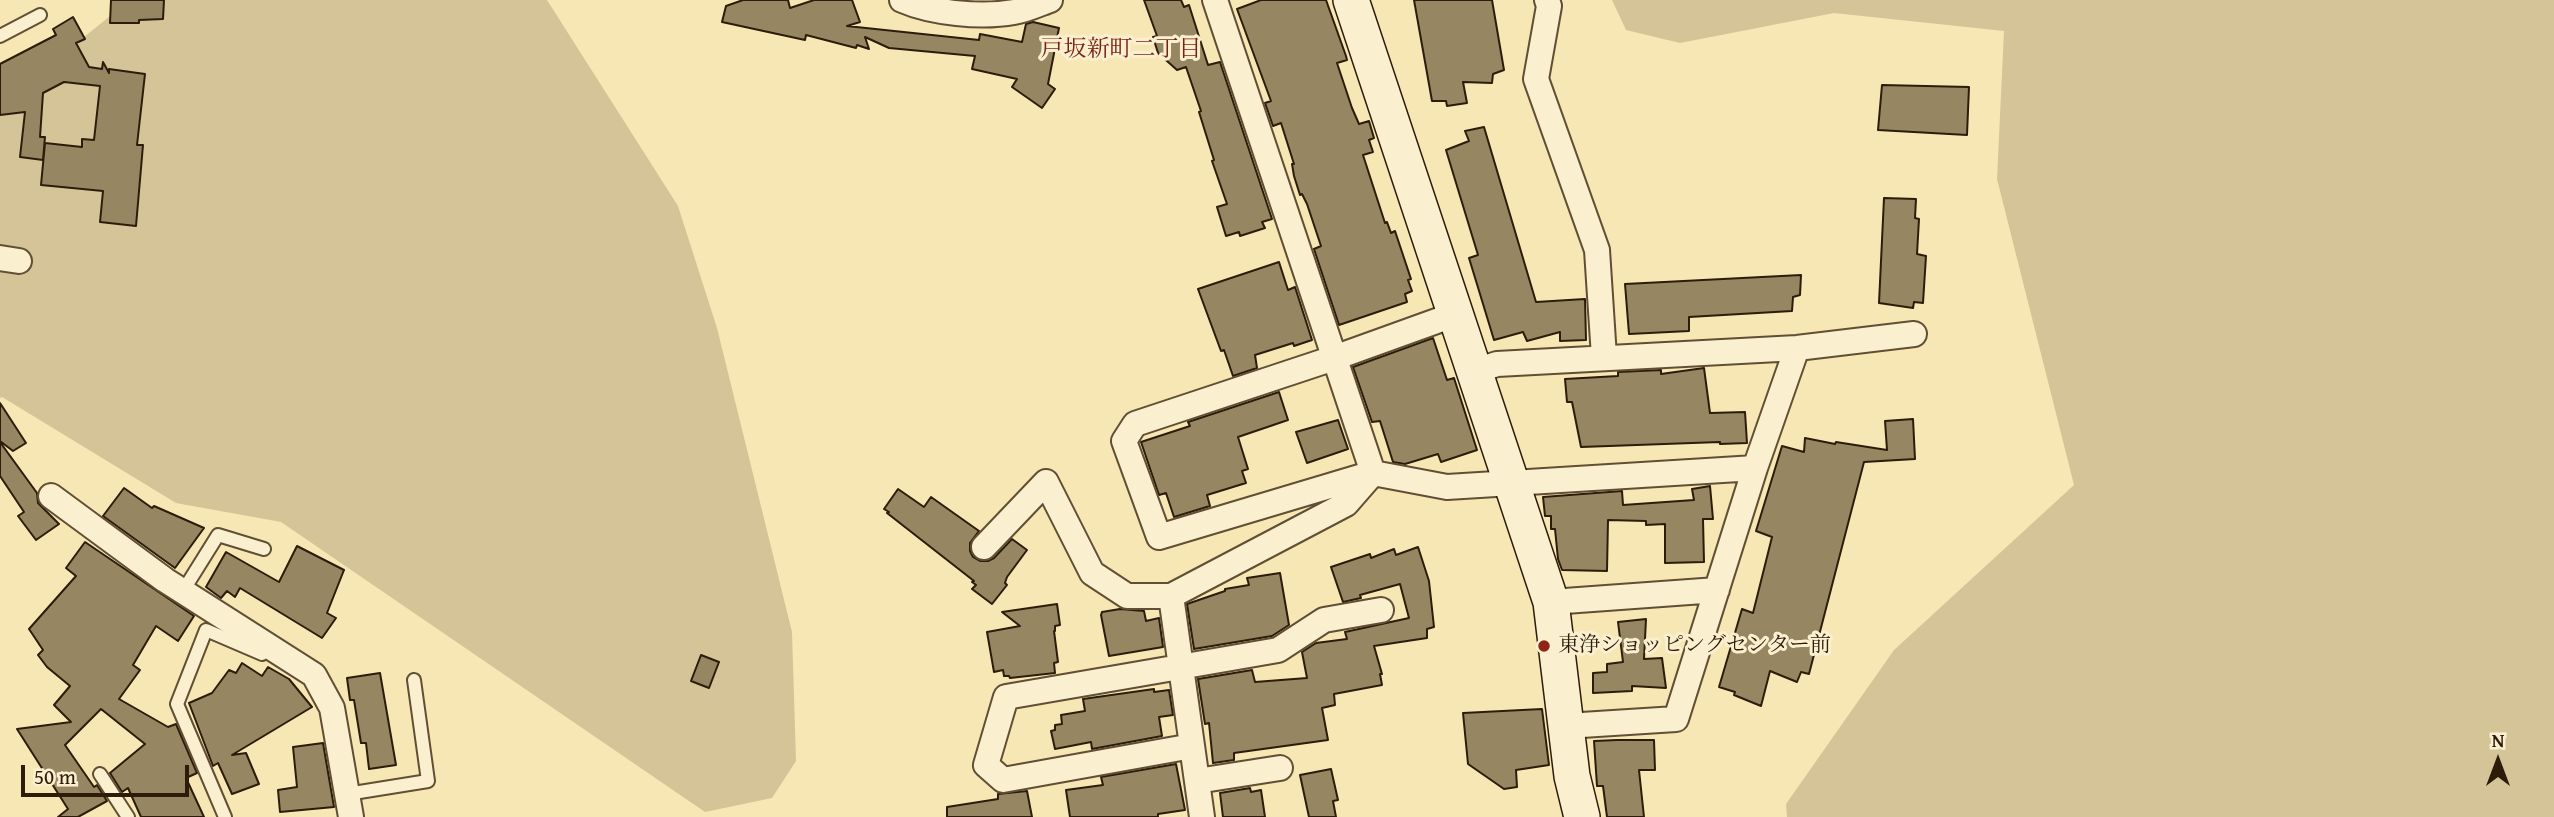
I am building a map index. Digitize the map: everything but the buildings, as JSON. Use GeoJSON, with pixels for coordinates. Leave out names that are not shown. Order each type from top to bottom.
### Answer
{"type":"FeatureCollection","features":[{"type":"Feature","properties":{"kind":"street"},"geometry":{"type":"LineString","coordinates":[[902,0],[911,4],[1014,12],[1050,0]]}},
{"type":"Feature","properties":{"kind":"street"},"geometry":{"type":"LineString","coordinates":[[1215,0],[1373,473]]}},
{"type":"Feature","properties":{"kind":"street"},"geometry":{"type":"LineString","coordinates":[[1351,0],[1551,602],[1572,776],[1582,817]]}},
{"type":"Feature","properties":{"kind":"street"},"geometry":{"type":"LineString","coordinates":[[1547,0],[1549,6],[1536,79],[1597,250],[1604,357]]}},
{"type":"Feature","properties":{"kind":"street"},"geometry":{"type":"LineString","coordinates":[[1456,314],[1135,424],[1124,441],[1159,537],[1373,473],[1447,487],[1755,468]]}},
{"type":"Feature","properties":{"kind":"street"},"geometry":{"type":"LineString","coordinates":[[1475,371],[1497,364],[1797,348],[1914,334]]}},
{"type":"Feature","properties":{"kind":"street"},"geometry":{"type":"LineString","coordinates":[[1566,726],[1675,719],[1755,468],[1797,348]]}},
{"type":"Feature","properties":{"kind":"street"},"geometry":{"type":"LineString","coordinates":[[985,547],[1046,482],[1092,573],[1127,596],[1171,596],[1346,505],[1373,473]]}},
{"type":"Feature","properties":{"kind":"street"},"geometry":{"type":"LineString","coordinates":[[51,496],[183,591],[314,675],[332,708],[349,806]]}},
{"type":"Feature","properties":{"kind":"street"},"geometry":{"type":"LineString","coordinates":[[1551,602],[1717,590]]}},
{"type":"Feature","properties":{"kind":"street"},"geometry":{"type":"LineString","coordinates":[[1171,596],[1202,817]]}},
{"type":"Feature","properties":{"kind":"street"},"geometry":{"type":"LineString","coordinates":[[1192,746],[1003,780],[986,765],[1006,697],[1278,650],[1324,620],[1381,610]]}},
{"type":"Feature","properties":{"kind":"street"},"geometry":{"type":"LineString","coordinates":[[1197,781],[1280,768]]}},
{"type":"Feature","properties":{"kind":"lane"},"geometry":{"type":"LineString","coordinates":[[0,36],[40,15]]}},
{"type":"Feature","properties":{"kind":"lane"},"geometry":{"type":"LineString","coordinates":[[183,591],[218,535],[264,550]]}},
{"type":"Feature","properties":{"kind":"lane"},"geometry":{"type":"LineString","coordinates":[[225,817],[177,704],[206,630],[314,675]]}},
{"type":"Feature","properties":{"kind":"lane"},"geometry":{"type":"LineString","coordinates":[[349,806],[428,781],[414,680]]}},
{"type":"Feature","properties":{"kind":"lane"},"geometry":{"type":"LineString","coordinates":[[100,774],[128,817]]}},
{"type":"Feature","properties":{"kind":"shaded area"},"geometry":{"type":"Polygon","coordinates":[[[124,0],[547,0],[678,206],[717,328],[792,632],[796,761],[772,798],[705,812],[281,522],[176,503],[0,398],[0,105],[115,12],[124,0]]]}},
{"type":"Feature","properties":{"kind":"shaded area"},"geometry":{"type":"Polygon","coordinates":[[[1612,0],[2554,0],[2554,817],[1787,817],[1786,804],[1894,650],[2074,485],[1997,179],[2004,31],[1834,13],[1680,43],[1626,30],[1612,0]]]}},
{"type":"Feature","properties":{"kind":"place","name":"東浄ショッピングセンター前"},"geometry":{"type":"Point","coordinates":[1544,646]}},
{"type":"Feature","properties":{"kind":"district","name":"戸坂新町二丁目"},"geometry":{"type":"Point","coordinates":[1121,50]}}]}
